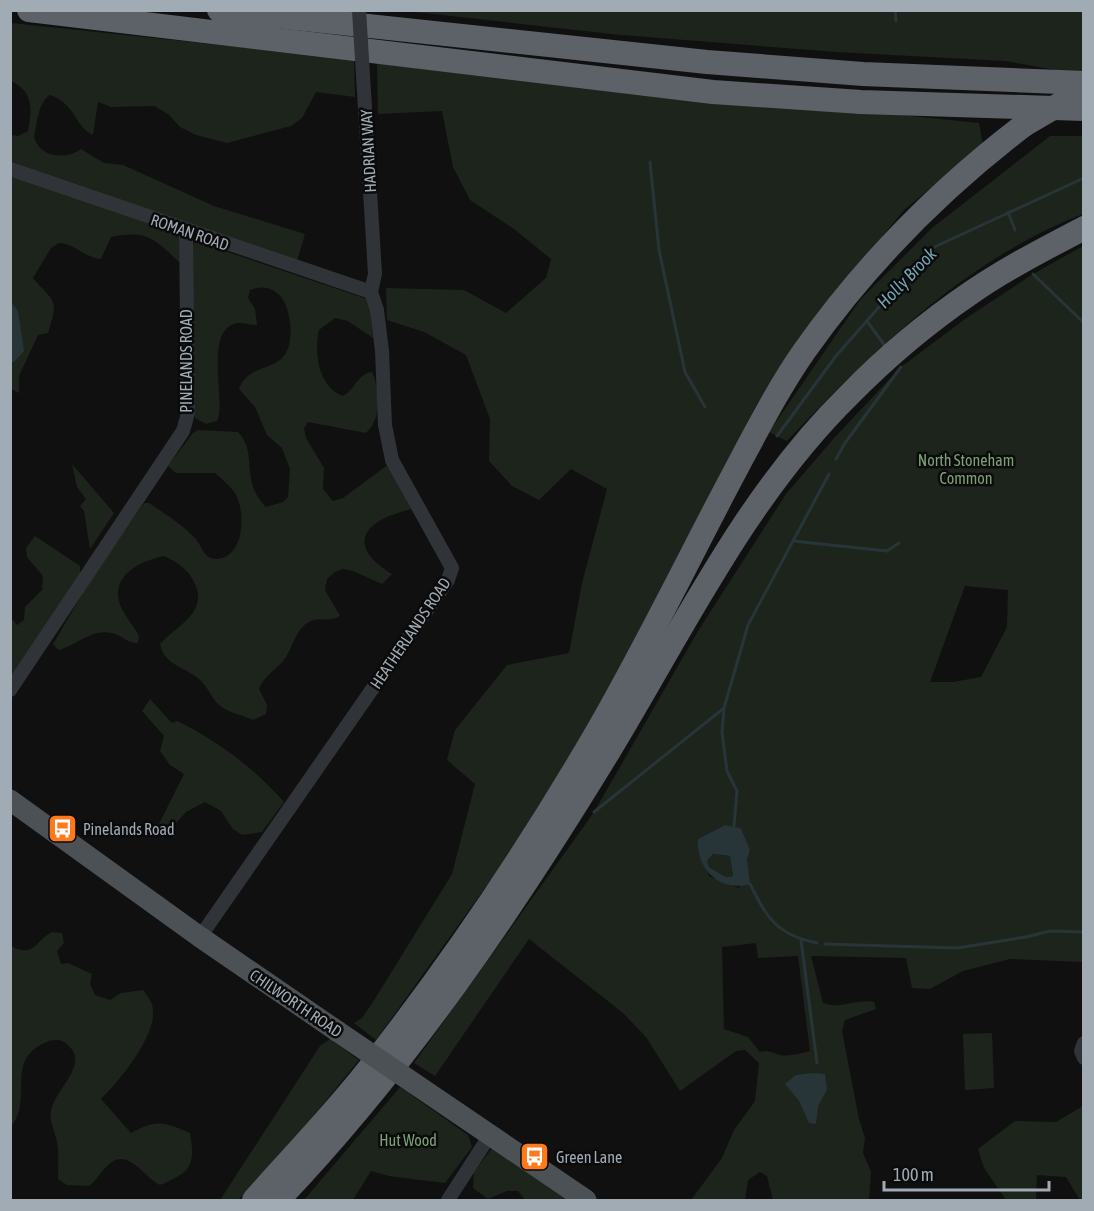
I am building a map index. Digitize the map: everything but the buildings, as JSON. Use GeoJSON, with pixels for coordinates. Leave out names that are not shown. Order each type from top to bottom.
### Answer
{"type":"FeatureCollection","features":[{"type":"Feature","properties":{"kind":"highway"},"geometry":{"type":"LineString","coordinates":[[28,10],[713,92],[861,102],[1083,109]]}},
{"type":"Feature","properties":{"kind":"highway"},"geometry":{"type":"LineString","coordinates":[[219,10],[707,62],[862,74],[1083,83]]}},
{"type":"Feature","properties":{"kind":"highway"},"geometry":{"type":"LineString","coordinates":[[254,1200],[366,1072],[433,985],[532,841],[599,729],[763,419],[804,352],[856,284],[907,227],[994,148],[1024,125],[1083,90]]}},
{"type":"Feature","properties":{"kind":"highway"},"geometry":{"type":"LineString","coordinates":[[278,1200],[382,1082],[505,913],[611,748],[729,548],[768,489],[810,436],[849,395],[913,337],[974,291],[1083,228]]}},
{"type":"Feature","properties":{"kind":"main road","name":"CHILWORTH ROAD"},"geometry":{"type":"LineString","coordinates":[[10,800],[200,938],[586,1200]]}},
{"type":"Feature","properties":{"kind":"street","name":"HADRIAN WAY"},"geometry":{"type":"LineString","coordinates":[[359,10],[375,274],[371,292]]}},
{"type":"Feature","properties":{"kind":"street","name":"ROMAN ROAD"},"geometry":{"type":"LineString","coordinates":[[10,169],[186,231],[371,292]]}},
{"type":"Feature","properties":{"kind":"street","name":"PINELANDS ROAD"},"geometry":{"type":"LineString","coordinates":[[10,690],[183,431],[188,413],[186,231]]}},
{"type":"Feature","properties":{"kind":"street","name":"HEATHERLANDS ROAD"},"geometry":{"type":"LineString","coordinates":[[200,938],[448,580],[452,568],[392,460],[388,444],[377,310],[371,292]]}},
{"type":"Feature","properties":{"kind":"street"},"geometry":{"type":"LineString","coordinates":[[1083,1043],[1081,1051],[1083,1058]]}},
{"type":"Feature","properties":{"kind":"street"},"geometry":{"type":"LineString","coordinates":[[448,1200],[490,1135]]}},
{"type":"Feature","properties":{"kind":"green space"},"geometry":{"type":"Polygon","coordinates":[[[406,11],[1083,11],[1083,75],[1005,61],[836,52],[621,35],[406,11]]]}},
{"type":"Feature","properties":{"kind":"green space"},"geometry":{"type":"Polygon","coordinates":[[[11,23],[354,59],[355,97],[316,92],[302,118],[291,126],[227,143],[196,135],[180,127],[168,114],[154,106],[111,107],[98,102],[93,135],[82,126],[65,104],[50,95],[43,103],[39,114],[34,137],[37,144],[47,153],[61,156],[81,149],[104,163],[123,165],[214,206],[305,234],[297,261],[184,224],[179,240],[180,263],[156,242],[142,236],[111,237],[101,259],[59,243],[51,248],[33,278],[53,302],[48,333],[38,335],[19,376],[19,393],[11,389],[11,135],[18,136],[28,131],[30,102],[24,90],[11,81],[11,23]]]}},
{"type":"Feature","properties":{"kind":"green space"},"geometry":{"type":"Polygon","coordinates":[[[377,61],[979,123],[983,145],[904,210],[797,340],[758,402],[597,713],[525,832],[376,1040],[354,1023],[362,1018],[373,1002],[452,874],[475,784],[447,760],[455,730],[507,665],[569,653],[582,583],[607,489],[571,469],[539,500],[512,486],[489,461],[490,419],[466,355],[424,332],[387,320],[386,288],[464,290],[506,313],[546,278],[551,259],[514,229],[470,200],[453,167],[442,111],[378,114],[377,61]]]}},
{"type":"Feature","properties":{"kind":"green space"},"geometry":{"type":"Polygon","coordinates":[[[1050,136],[1083,136],[1083,214],[1040,233],[999,256],[960,282],[887,342],[787,441],[769,432],[860,300],[932,228],[1050,136]]]}},
{"type":"Feature","properties":{"kind":"green space"},"geometry":{"type":"Polygon","coordinates":[[[195,241],[370,300],[373,338],[348,321],[335,318],[319,330],[317,348],[323,377],[328,385],[343,396],[359,379],[372,372],[378,396],[375,420],[366,433],[308,422],[304,428],[306,438],[324,468],[323,489],[333,501],[343,498],[389,464],[414,508],[379,521],[368,531],[365,538],[365,546],[373,559],[392,574],[382,584],[343,569],[327,579],[325,590],[340,616],[313,620],[301,629],[286,657],[261,684],[259,689],[267,705],[266,714],[253,720],[221,707],[201,681],[171,662],[163,652],[160,644],[194,611],[198,594],[186,570],[164,556],[136,566],[123,579],[119,587],[118,596],[121,607],[139,636],[138,643],[104,632],[91,635],[59,650],[53,644],[93,576],[144,503],[149,503],[184,528],[208,556],[216,559],[226,557],[233,551],[238,542],[241,522],[239,501],[235,493],[215,473],[176,473],[168,466],[193,433],[198,430],[238,432],[247,449],[253,487],[258,497],[266,507],[283,502],[288,497],[290,469],[282,448],[267,435],[255,407],[239,389],[252,373],[271,365],[286,353],[290,340],[290,322],[286,306],[283,299],[271,289],[250,290],[248,298],[255,309],[257,325],[238,323],[227,328],[221,338],[218,351],[219,412],[217,421],[206,424],[195,418],[190,251],[195,241]]]}},
{"type":"Feature","properties":{"kind":"green space","name":"North Stoneham Common"},"geometry":{"type":"Polygon","coordinates":[[[1083,246],[1083,962],[1010,959],[963,971],[930,989],[912,988],[906,958],[811,956],[823,1003],[835,1005],[868,1001],[874,1002],[876,1009],[845,1020],[842,1031],[859,1119],[865,1138],[863,1153],[871,1172],[869,1200],[773,1200],[767,1176],[760,1172],[748,1180],[745,1200],[691,1200],[722,1158],[734,1130],[755,1101],[759,1063],[745,1050],[736,1051],[680,1091],[646,1037],[623,1013],[529,939],[435,1076],[414,1063],[594,812],[698,631],[786,494],[835,437],[901,367],[965,319],[1033,274],[1083,246]],[[965,586],[930,682],[953,682],[981,677],[1007,627],[1008,590],[965,586]],[[725,825],[698,839],[709,876],[739,888],[750,850],[741,828],[725,825]],[[756,943],[722,947],[724,1029],[748,1037],[760,1052],[788,1056],[810,1051],[798,956],[758,958],[756,943]]]}},
{"type":"Feature","properties":{"kind":"green space"},"geometry":{"type":"Polygon","coordinates":[[[72,464],[114,513],[90,549],[84,511],[80,506],[86,499],[77,487],[72,464]]]}},
{"type":"Feature","properties":{"kind":"green space"},"geometry":{"type":"Polygon","coordinates":[[[35,536],[80,566],[80,573],[11,678],[11,618],[17,625],[24,620],[25,607],[42,590],[43,576],[27,557],[26,548],[35,536]]]}},
{"type":"Feature","properties":{"kind":"green space"},"geometry":{"type":"Polygon","coordinates":[[[150,699],[172,723],[177,721],[235,756],[284,802],[262,832],[242,835],[233,829],[221,811],[205,802],[186,812],[163,838],[155,832],[184,774],[170,765],[160,751],[164,736],[142,711],[150,699]]]}},
{"type":"Feature","properties":{"kind":"green space"},"geometry":{"type":"Polygon","coordinates":[[[713,854],[730,856],[733,876],[726,877],[709,867],[707,861],[713,854]]]}},
{"type":"Feature","properties":{"kind":"green space"},"geometry":{"type":"Polygon","coordinates":[[[52,932],[62,933],[64,943],[57,951],[61,964],[68,963],[92,974],[90,984],[95,995],[110,1000],[121,993],[143,990],[151,1002],[152,1022],[142,1046],[126,1070],[101,1099],[131,1133],[154,1124],[166,1124],[190,1133],[192,1154],[188,1167],[178,1176],[160,1185],[135,1165],[122,1159],[115,1160],[108,1165],[89,1186],[67,1185],[58,1179],[58,1147],[51,1123],[51,1111],[75,1062],[74,1054],[62,1041],[49,1041],[35,1049],[27,1058],[21,1080],[18,1115],[11,1127],[11,946],[29,949],[52,932]]]}},
{"type":"Feature","properties":{"kind":"green space"},"geometry":{"type":"Polygon","coordinates":[[[992,1033],[994,1088],[965,1090],[963,1034],[992,1033]]]}},
{"type":"Feature","properties":{"kind":"green space"},"geometry":{"type":"Polygon","coordinates":[[[330,1039],[359,1060],[298,1135],[238,1200],[220,1200],[320,1046],[330,1039]]]}},
{"type":"Feature","properties":{"kind":"green space","name":"Hut Wood"},"geometry":{"type":"Polygon","coordinates":[[[400,1087],[468,1135],[472,1147],[445,1183],[389,1176],[371,1171],[353,1200],[304,1200],[400,1087]]]}},
{"type":"Feature","properties":{"kind":"green space"},"geometry":{"type":"Polygon","coordinates":[[[1083,1106],[1083,1200],[1080,1200],[1066,1177],[1037,1175],[1036,1200],[1006,1200],[984,1168],[978,1149],[1015,1121],[1056,1122],[1083,1106]]]}},
{"type":"Feature","properties":{"kind":"green space"},"geometry":{"type":"Polygon","coordinates":[[[493,1147],[577,1200],[525,1200],[518,1191],[507,1191],[488,1199],[473,1188],[474,1172],[493,1147]]]}},
{"type":"Feature","properties":{"kind":"shaded area"},"geometry":{"type":"Polygon","coordinates":[[[10,301],[18,311],[24,351],[14,362],[11,362],[10,301]]]}},
{"type":"Feature","properties":{"kind":"shaded area"},"geometry":{"type":"Polygon","coordinates":[[[725,825],[741,828],[750,850],[747,860],[750,884],[729,885],[712,876],[701,860],[698,839],[725,825]],[[713,854],[707,861],[709,867],[726,877],[733,876],[730,856],[713,854]]]}},
{"type":"Feature","properties":{"kind":"shaded area"},"geometry":{"type":"Polygon","coordinates":[[[825,1074],[827,1090],[818,1106],[816,1124],[809,1123],[799,1101],[785,1084],[796,1075],[825,1074]]]}},
{"type":"Feature","properties":{"kind":"waterway"},"geometry":{"type":"LineString","coordinates":[[895,10],[896,21]]}},
{"type":"Feature","properties":{"kind":"waterway","name":"Holly Brook"},"geometry":{"type":"LineString","coordinates":[[650,162],[659,250],[685,372],[705,407]]}},
{"type":"Feature","properties":{"kind":"waterway","name":"Holly Brook"},"geometry":{"type":"LineString","coordinates":[[777,436],[836,356],[930,249],[1084,178]]}},
{"type":"Feature","properties":{"kind":"waterway"},"geometry":{"type":"LineString","coordinates":[[1008,212],[1015,230]]}},
{"type":"Feature","properties":{"kind":"waterway"},"geometry":{"type":"LineString","coordinates":[[1033,274],[1084,323]]}},
{"type":"Feature","properties":{"kind":"waterway"},"geometry":{"type":"LineString","coordinates":[[867,321],[885,346]]}},
{"type":"Feature","properties":{"kind":"waterway"},"geometry":{"type":"LineString","coordinates":[[836,459],[845,443],[901,367]]}},
{"type":"Feature","properties":{"kind":"waterway"},"geometry":{"type":"LineString","coordinates":[[734,826],[737,791],[727,771],[722,733],[724,708],[748,625],[829,474]]}},
{"type":"Feature","properties":{"kind":"waterway"},"geometry":{"type":"LineString","coordinates":[[793,541],[887,551],[899,543]]}},
{"type":"Feature","properties":{"kind":"waterway"},"geometry":{"type":"LineString","coordinates":[[594,812],[724,708]]}},
{"type":"Feature","properties":{"kind":"waterway"},"geometry":{"type":"LineString","coordinates":[[750,884],[768,916],[775,923],[792,935],[817,943]]}},
{"type":"Feature","properties":{"kind":"waterway"},"geometry":{"type":"LineString","coordinates":[[825,944],[957,948],[1050,931],[1084,932]]}},
{"type":"Feature","properties":{"kind":"waterway"},"geometry":{"type":"LineString","coordinates":[[801,940],[817,1063]]}},
{"type":"Feature","properties":{"kind":"place","name":"Pinelands Road"},"geometry":{"type":"Point","coordinates":[62,829]}},
{"type":"Feature","properties":{"kind":"place","name":"Green Lane"},"geometry":{"type":"Point","coordinates":[535,1157]}}]}
